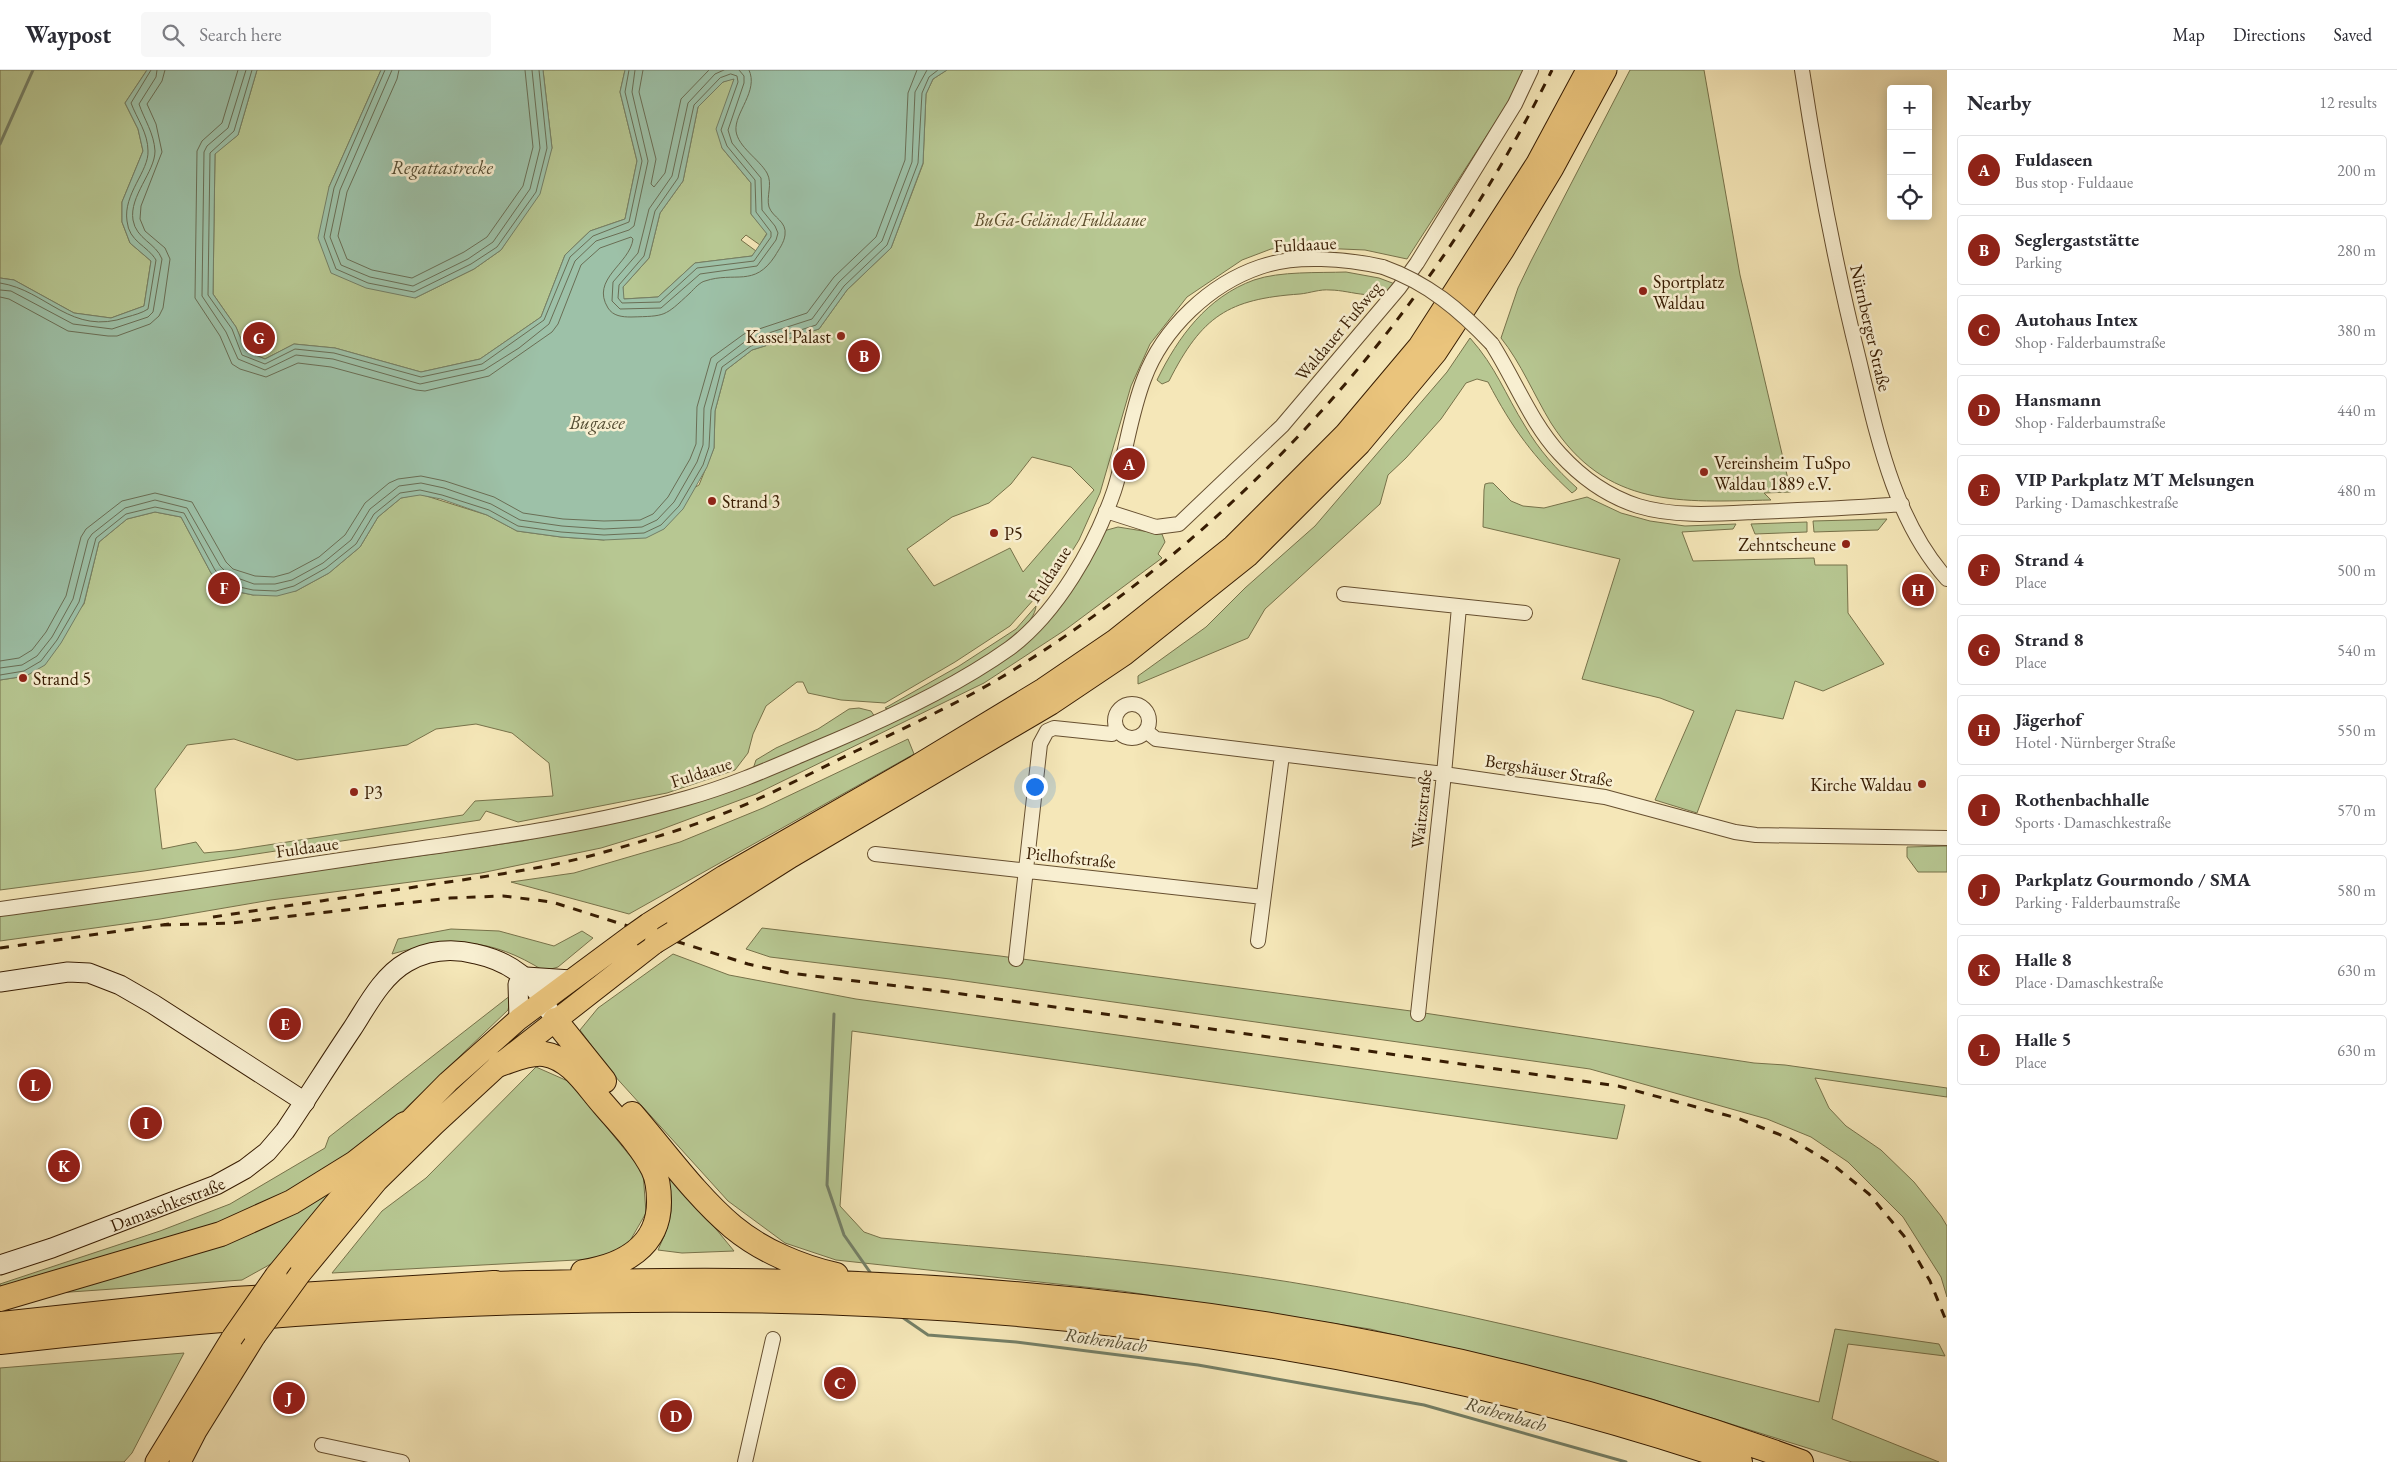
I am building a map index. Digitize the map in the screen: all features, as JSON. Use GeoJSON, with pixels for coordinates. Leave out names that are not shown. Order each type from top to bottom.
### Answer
{"type":"FeatureCollection","features":[{"type":"Feature","properties":{"kind":"highway"},"geometry":{"type":"LineString","coordinates":[[546,1008],[686,1176],[733,1227],[754,1242],[798,1262],[882,1290],[1194,1333],[1359,1360],[1541,1401],[1740,1462]]}},
{"type":"Feature","properties":{"kind":"highway"},"geometry":{"type":"LineString","coordinates":[[481,1284],[594,1270],[623,1261],[641,1249],[648,1240],[658,1218],[657,1180],[642,1152],[572,1068],[561,1060],[545,1054],[531,1054],[500,1064]]}},
{"type":"Feature","properties":{"kind":"highway"},"geometry":{"type":"LineString","coordinates":[[0,1299],[220,1234],[307,1193],[355,1163],[405,1124]]}},
{"type":"Feature","properties":{"kind":"highway"},"geometry":{"type":"LineString","coordinates":[[2,1338],[234,1299],[481,1284],[684,1280],[1108,1303],[1314,1333],[1410,1351],[1546,1382],[1716,1431],[1801,1462]]}},
{"type":"Feature","properties":{"kind":"highway"},"geometry":{"type":"LineString","coordinates":[[2,1338],[216,1319],[440,1304],[567,1299],[684,1298],[882,1290]]}},
{"type":"Feature","properties":{"kind":"main road"},"geometry":{"type":"LineString","coordinates":[[156,1462],[232,1338],[276,1275],[370,1161],[405,1124],[519,1019],[546,1008],[652,934],[724,876],[916,766],[1043,689],[1115,640],[1233,546],[1345,434],[1419,346],[1537,163],[1587,70]]}},
{"type":"Feature","properties":{"kind":"main road"},"geometry":{"type":"LineString","coordinates":[[180,1462],[196,1431],[255,1336],[300,1274],[377,1181],[500,1064],[571,980],[631,936],[672,932],[791,857],[1051,704],[1124,655],[1248,556],[1360,444],[1436,353],[1503,251],[1554,168],[1606,70]]}},
{"type":"Feature","properties":{"kind":"street","name":"Waldauer Fußweg"},"geometry":{"type":"LineString","coordinates":[[1106,511],[1156,527],[1179,524],[1282,426],[1399,288],[1515,104],[1532,70]]}},
{"type":"Feature","properties":{"kind":"street","name":"Nürnberger Straße"},"geometry":{"type":"LineString","coordinates":[[1802,70],[1813,144],[1844,298],[1878,439],[1902,504],[1920,544],[1929,559],[1947,579]]}},
{"type":"Feature","properties":{"kind":"street","name":"Fuldaaue"},"geometry":{"type":"LineString","coordinates":[[0,909],[518,834],[689,798],[738,780],[888,718],[1010,647],[1049,611],[1091,544],[1106,511],[1114,489],[1144,377],[1176,326],[1205,297],[1235,278],[1262,266],[1286,261],[1338,260],[1383,267],[1404,274],[1430,288],[1452,304],[1492,344],[1533,416],[1559,453],[1594,484],[1613,496],[1637,506],[1675,512],[1719,513],[1902,504]]}},
{"type":"Feature","properties":{"kind":"street"},"geometry":{"type":"LineString","coordinates":[[1344,594],[1524,613]]}},
{"type":"Feature","properties":{"kind":"street","name":"Waitzstraße"},"geometry":{"type":"LineString","coordinates":[[1418,1014],[1444,774],[1459,607]]}},
{"type":"Feature","properties":{"kind":"street"},"geometry":{"type":"LineString","coordinates":[[1132,704],[1137,705],[1146,712],[1149,720],[1146,731],[1140,736],[1131,738],[1122,734],[1117,729],[1115,722],[1119,711],[1132,704]]}},
{"type":"Feature","properties":{"kind":"street"},"geometry":{"type":"LineString","coordinates":[[1016,959],[1040,744],[1043,736],[1054,728],[1112,734],[1117,729]]}},
{"type":"Feature","properties":{"kind":"street","name":"Bergshäuser Straße"},"geometry":{"type":"LineString","coordinates":[[1146,731],[1156,739],[1444,774],[1614,799],[1735,832],[1756,835],[1947,838]]}},
{"type":"Feature","properties":{"kind":"street"},"geometry":{"type":"LineString","coordinates":[[1258,941],[1282,755]]}},
{"type":"Feature","properties":{"kind":"street","name":"Pielhofstraße"},"geometry":{"type":"LineString","coordinates":[[875,854],[1263,897]]}},
{"type":"Feature","properties":{"kind":"street","name":"Damaschkestraße"},"geometry":{"type":"LineString","coordinates":[[0,1265],[52,1248],[216,1185],[245,1169],[266,1152],[285,1131],[378,989],[405,963],[420,956],[445,950],[467,951],[522,981],[546,1008]]}},
{"type":"Feature","properties":{"kind":"street"},"geometry":{"type":"LineString","coordinates":[[0,982],[68,972],[89,973],[120,985],[153,1004],[305,1102]]}},
{"type":"Feature","properties":{"kind":"street","name":"Damaschkestraße"},"geometry":{"type":"LineString","coordinates":[[522,981],[571,980]]}},
{"type":"Feature","properties":{"kind":"street"},"geometry":{"type":"LineString","coordinates":[[519,1019],[522,981]]}},
{"type":"Feature","properties":{"kind":"street"},"geometry":{"type":"LineString","coordinates":[[745,1462],[774,1339]]}},
{"type":"Feature","properties":{"kind":"street"},"geometry":{"type":"LineString","coordinates":[[322,1445],[402,1462]]}},
{"type":"Feature","properties":{"kind":"green space"},"geometry":{"type":"Polygon","coordinates":[[[0,70],[147,70],[125,103],[138,129],[143,151],[122,202],[122,222],[130,243],[151,261],[144,306],[111,318],[74,313],[14,280],[0,278],[0,70]]]}},
{"type":"Feature","properties":{"kind":"green space"},"geometry":{"type":"Polygon","coordinates":[[[257,70],[381,70],[329,187],[415,298],[474,269],[501,250],[514,230],[552,148],[543,70],[625,70],[620,92],[637,161],[625,219],[590,231],[565,255],[541,317],[480,359],[421,372],[335,348],[294,344],[265,359],[246,352],[236,327],[213,294],[215,153],[238,135],[257,70]]]}},
{"type":"Feature","properties":{"kind":"green space","name":"BuGa-Gelände/Fuldaaue"},"geometry":{"type":"Polygon","coordinates":[[[947,70],[1526,70],[1511,98],[1407,259],[1365,250],[1295,247],[1271,249],[1242,260],[1187,297],[1150,344],[1131,386],[1100,493],[1079,540],[1061,569],[1010,626],[955,662],[885,703],[841,700],[808,693],[803,682],[797,682],[766,706],[753,734],[748,753],[735,770],[667,793],[518,822],[486,811],[480,820],[144,871],[0,890],[0,680],[26,676],[84,604],[99,542],[127,519],[155,512],[181,517],[211,573],[222,585],[234,591],[253,595],[296,591],[329,573],[360,547],[378,517],[401,498],[420,494],[487,515],[517,531],[604,540],[699,485],[714,448],[715,411],[726,370],[752,350],[819,329],[847,290],[891,248],[923,164],[926,94],[933,79],[947,70]],[[1032,457],[1011,484],[989,503],[952,517],[907,549],[934,586],[1010,548],[1023,572],[1094,490],[1071,467],[1032,457]],[[476,724],[436,729],[407,745],[297,760],[234,739],[187,745],[155,789],[162,849],[196,842],[204,853],[235,850],[463,815],[475,801],[553,796],[549,763],[512,733],[476,724]]]}},
{"type":"Feature","properties":{"kind":"green space","name":"Sportplatz Waldau"},"geometry":{"type":"Polygon","coordinates":[[[1630,70],[1704,70],[1740,275],[1791,492],[1764,493],[1771,500],[1706,501],[1676,499],[1648,494],[1621,486],[1596,472],[1573,451],[1551,423],[1521,368],[1501,338],[1518,288],[1630,70]]]}},
{"type":"Feature","properties":{"kind":"green space"},"geometry":{"type":"Polygon","coordinates":[[[734,78],[722,148],[751,183],[751,214],[767,233],[760,245],[746,235],[741,240],[756,251],[752,256],[695,263],[658,297],[623,299],[623,287],[649,258],[660,213],[683,181],[698,107],[723,82],[734,78]]]}},
{"type":"Feature","properties":{"kind":"green space"},"geometry":{"type":"Polygon","coordinates":[[[1346,272],[1379,278],[1395,284],[1389,290],[1373,295],[1322,290],[1254,301],[1236,307],[1220,315],[1206,326],[1193,341],[1169,381],[1162,384],[1157,380],[1174,349],[1196,320],[1208,308],[1237,287],[1254,280],[1276,275],[1346,272]]]}},
{"type":"Feature","properties":{"kind":"green space"},"geometry":{"type":"Polygon","coordinates":[[[1470,338],[1494,370],[1530,435],[1555,466],[1577,488],[1576,490],[1572,493],[1535,455],[1515,428],[1488,382],[1477,379],[1466,383],[1441,419],[1388,475],[1380,504],[1265,609],[1248,638],[1138,684],[1138,676],[1206,627],[1245,588],[1315,526],[1447,372],[1470,338]]]}},
{"type":"Feature","properties":{"kind":"green space"},"geometry":{"type":"Polygon","coordinates":[[[1493,483],[1511,501],[1523,506],[1544,508],[1587,497],[1621,513],[1650,521],[1685,526],[1736,524],[1733,529],[1682,532],[1693,561],[1814,558],[1815,565],[1847,565],[1848,613],[1884,664],[1823,691],[1795,681],[1783,719],[1736,710],[1697,813],[1655,800],[1694,711],[1660,698],[1582,679],[1620,559],[1483,527],[1484,490],[1485,484],[1493,483]]]}},
{"type":"Feature","properties":{"kind":"green space"},"geometry":{"type":"Polygon","coordinates":[[[1887,519],[1878,530],[1814,532],[1813,521],[1887,519]]]}},
{"type":"Feature","properties":{"kind":"green space"},"geometry":{"type":"Polygon","coordinates":[[[1807,522],[1807,532],[1755,534],[1751,524],[1807,522]]]}},
{"type":"Feature","properties":{"kind":"green space"},"geometry":{"type":"Polygon","coordinates":[[[1118,527],[1162,534],[1165,542],[1158,554],[1162,558],[1065,630],[984,683],[756,794],[657,831],[601,848],[481,873],[271,900],[160,919],[0,941],[0,916],[523,841],[689,803],[1013,652],[1101,535],[1107,530],[1118,527]]]}},
{"type":"Feature","properties":{"kind":"green space"},"geometry":{"type":"Polygon","coordinates":[[[1036,606],[1030,620],[1017,634],[997,650],[974,665],[891,710],[885,708],[959,666],[1016,629],[1036,606]]]}},
{"type":"Feature","properties":{"kind":"green space"},"geometry":{"type":"Polygon","coordinates":[[[859,708],[871,711],[875,717],[753,769],[756,760],[776,748],[818,729],[849,709],[859,708]]]}},
{"type":"Feature","properties":{"kind":"green space"},"geometry":{"type":"Polygon","coordinates":[[[908,739],[914,754],[629,914],[511,882],[574,873],[680,842],[763,808],[908,739]]]}},
{"type":"Feature","properties":{"kind":"green space"},"geometry":{"type":"Polygon","coordinates":[[[1947,846],[1947,872],[1918,872],[1907,857],[1907,847],[1947,846]]]}},
{"type":"Feature","properties":{"kind":"green space"},"geometry":{"type":"Polygon","coordinates":[[[762,928],[1000,956],[1411,1011],[1754,1063],[1785,1065],[1947,1088],[1947,1097],[1815,1078],[1829,1108],[1846,1126],[1881,1150],[1914,1182],[1941,1216],[1947,1226],[1947,1297],[1941,1277],[1903,1217],[1848,1162],[1811,1137],[1767,1119],[1590,1069],[950,979],[770,957],[746,949],[762,928]]]}},
{"type":"Feature","properties":{"kind":"green space"},"geometry":{"type":"Polygon","coordinates":[[[451,929],[499,931],[554,946],[582,931],[593,938],[558,967],[544,971],[506,952],[470,943],[433,945],[392,954],[398,939],[451,929]]]}},
{"type":"Feature","properties":{"kind":"green space"},"geometry":{"type":"Polygon","coordinates":[[[673,954],[729,975],[856,999],[1625,1105],[1617,1139],[852,1031],[840,1206],[864,1232],[881,1238],[1173,1266],[1231,1273],[1347,1292],[1525,1329],[1819,1402],[1835,1329],[1939,1344],[1945,1356],[1848,1344],[1832,1419],[1939,1462],[1852,1462],[1645,1397],[1370,1329],[1122,1291],[836,1260],[785,1243],[728,1201],[612,1073],[580,1030],[598,1008],[673,954]]]}},
{"type":"Feature","properties":{"kind":"green space"},"geometry":{"type":"Polygon","coordinates":[[[511,995],[508,1010],[386,1127],[357,1152],[256,1211],[0,1291],[0,1284],[160,1231],[230,1204],[325,1148],[329,1137],[511,995]]]}},
{"type":"Feature","properties":{"kind":"green space"},"geometry":{"type":"Polygon","coordinates":[[[536,1067],[570,1082],[643,1172],[646,1213],[627,1246],[595,1259],[332,1273],[382,1211],[426,1178],[536,1067]]]}},
{"type":"Feature","properties":{"kind":"green space"},"geometry":{"type":"Polygon","coordinates":[[[658,1158],[734,1251],[682,1253],[658,1250],[671,1214],[671,1195],[658,1158]]]}},
{"type":"Feature","properties":{"kind":"green space"},"geometry":{"type":"Polygon","coordinates":[[[337,1185],[278,1260],[242,1280],[56,1293],[337,1185]]]}},
{"type":"Feature","properties":{"kind":"green space"},"geometry":{"type":"Polygon","coordinates":[[[184,1353],[132,1453],[124,1462],[0,1462],[0,1368],[184,1353]]]}},
{"type":"Feature","properties":{"kind":"water","name":"Bugasee"},"geometry":{"type":"Polygon","coordinates":[[[147,70],[257,70],[238,135],[215,154],[213,294],[236,327],[246,351],[265,359],[294,344],[335,348],[421,372],[480,359],[541,317],[565,255],[590,231],[625,219],[637,161],[620,92],[625,70],[947,70],[933,79],[926,94],[923,163],[891,248],[847,290],[819,329],[752,350],[726,370],[715,411],[714,448],[707,467],[683,509],[664,529],[646,538],[604,540],[561,537],[517,531],[487,515],[441,499],[420,495],[401,498],[378,517],[360,547],[329,573],[296,591],[277,596],[253,595],[234,591],[222,585],[211,573],[181,517],[155,512],[127,519],[99,542],[84,603],[61,643],[45,665],[26,676],[0,680],[0,278],[14,280],[74,313],[111,318],[144,306],[151,261],[130,243],[122,222],[122,202],[143,151],[138,129],[125,103],[147,70]],[[734,79],[723,82],[698,107],[683,181],[660,213],[649,258],[623,287],[624,299],[658,297],[695,263],[752,256],[767,234],[751,214],[751,183],[722,148],[716,129],[734,79]]]}},
{"type":"Feature","properties":{"kind":"water","name":"Regattastrecke"},"geometry":{"type":"Polygon","coordinates":[[[381,70],[543,70],[552,148],[540,194],[501,250],[474,269],[415,298],[366,288],[331,273],[318,238],[329,187],[381,70]]]}},
{"type":"Feature","properties":{"kind":"waterway"},"geometry":{"type":"LineString","coordinates":[[0,144],[33,70]]}},
{"type":"Feature","properties":{"kind":"waterway","name":"Rothenbach"},"geometry":{"type":"LineString","coordinates":[[834,1014],[827,1185],[844,1235],[872,1275]]}},
{"type":"Feature","properties":{"kind":"waterway","name":"Rothenbach"},"geometry":{"type":"LineString","coordinates":[[899,1315],[928,1335],[1016,1342],[1198,1365],[1424,1405],[1626,1462]]}},
{"type":"Feature","properties":{"kind":"railway"},"geometry":{"type":"LineString","coordinates":[[213,917],[519,871],[586,857],[660,836],[712,818],[767,795],[942,710],[1006,675],[1109,605],[1187,542],[1261,475],[1330,402],[1393,325],[1452,244],[1505,158],[1552,70]]}},
{"type":"Feature","properties":{"kind":"railway"},"geometry":{"type":"LineString","coordinates":[[162,925],[231,923],[450,898],[503,896],[552,902],[748,964],[789,973],[940,991],[1618,1086],[1737,1118],[1791,1139],[1832,1164],[1869,1194],[1904,1236],[1930,1281],[1947,1323]]}},
{"type":"Feature","properties":{"kind":"railway"},"geometry":{"type":"LineString","coordinates":[[0,948],[169,924]]}},
{"type":"Feature","properties":{"kind":"place","name":"Sportplatz Waldau"},"geometry":{"type":"Point","coordinates":[1643,291]}},
{"type":"Feature","properties":{"kind":"place","name":"Kassel Palast"},"geometry":{"type":"Point","coordinates":[841,336]}},
{"type":"Feature","properties":{"kind":"place","name":"Strand 8"},"geometry":{"type":"Point","coordinates":[259,338]}},
{"type":"Feature","properties":{"kind":"place","name":"Seglergaststätte"},"geometry":{"type":"Point","coordinates":[864,356]}},
{"type":"Feature","properties":{"kind":"place","name":"Fuldaseen"},"geometry":{"type":"Point","coordinates":[1129,464]}},
{"type":"Feature","properties":{"kind":"place","name":"Vereinsheim TuSpo Waldau 1889 e.V."},"geometry":{"type":"Point","coordinates":[1704,472]}},
{"type":"Feature","properties":{"kind":"place","name":"Strand 3"},"geometry":{"type":"Point","coordinates":[712,501]}},
{"type":"Feature","properties":{"kind":"place","name":"P5"},"geometry":{"type":"Point","coordinates":[994,533]}},
{"type":"Feature","properties":{"kind":"place","name":"Zehntscheune"},"geometry":{"type":"Point","coordinates":[1846,544]}},
{"type":"Feature","properties":{"kind":"place","name":"Strand 4"},"geometry":{"type":"Point","coordinates":[224,588]}},
{"type":"Feature","properties":{"kind":"place","name":"Jägerhof"},"geometry":{"type":"Point","coordinates":[1918,590]}},
{"type":"Feature","properties":{"kind":"place","name":"Strand 5"},"geometry":{"type":"Point","coordinates":[23,678]}},
{"type":"Feature","properties":{"kind":"place","name":"Kirche Waldau"},"geometry":{"type":"Point","coordinates":[1922,784]}},
{"type":"Feature","properties":{"kind":"place","name":"P3"},"geometry":{"type":"Point","coordinates":[354,792]}},
{"type":"Feature","properties":{"kind":"place","name":"VIP Parkplatz MT Melsungen"},"geometry":{"type":"Point","coordinates":[285,1024]}},
{"type":"Feature","properties":{"kind":"place","name":"Halle 5"},"geometry":{"type":"Point","coordinates":[35,1085]}},
{"type":"Feature","properties":{"kind":"place","name":"Rothenbachhalle"},"geometry":{"type":"Point","coordinates":[146,1123]}},
{"type":"Feature","properties":{"kind":"place","name":"Halle 8"},"geometry":{"type":"Point","coordinates":[64,1166]}},
{"type":"Feature","properties":{"kind":"place","name":"Autohaus Intex"},"geometry":{"type":"Point","coordinates":[840,1383]}},
{"type":"Feature","properties":{"kind":"place","name":"Parkplatz Gourmondo / SMA"},"geometry":{"type":"Point","coordinates":[289,1398]}},
{"type":"Feature","properties":{"kind":"place","name":"Hansmann"},"geometry":{"type":"Point","coordinates":[676,1416]}}]}
